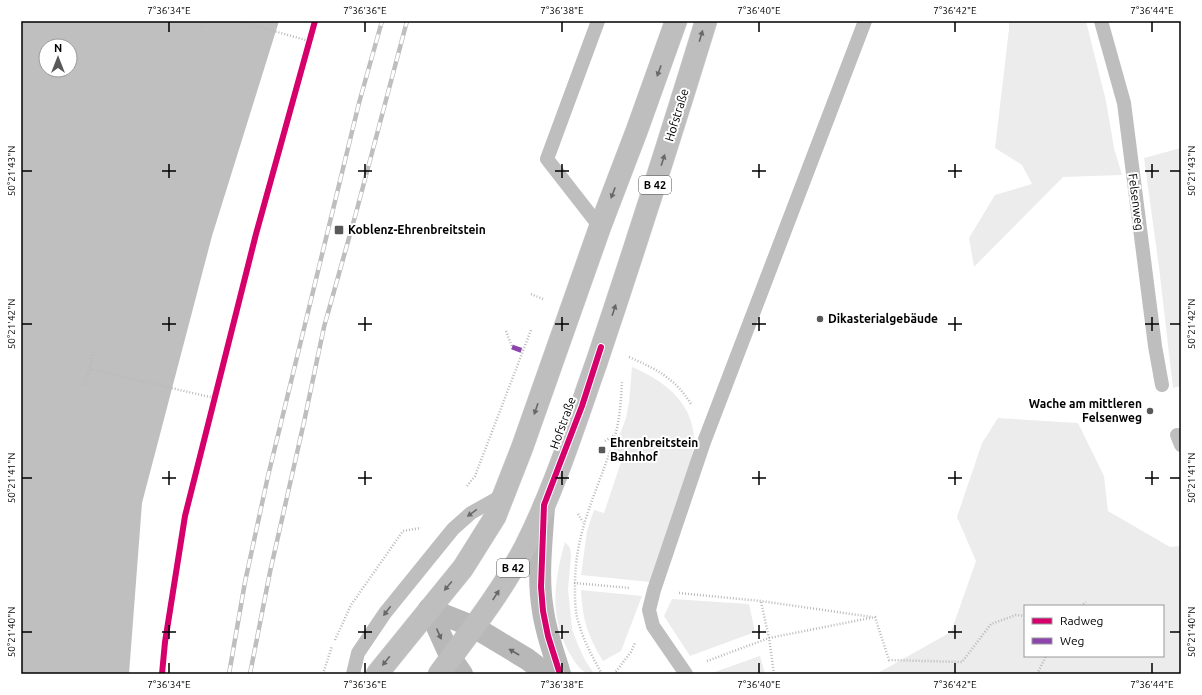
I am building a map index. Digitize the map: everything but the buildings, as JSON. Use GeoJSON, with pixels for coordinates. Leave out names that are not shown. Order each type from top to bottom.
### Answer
{"type":"FeatureCollection","features":[{"type":"Feature","properties":{"kind":"main road"},"geometry":{"type":"LineString","coordinates":[[377,674],[463,568],[495,517],[505,494],[600,227],[676,21]]}},
{"type":"Feature","properties":{"kind":"main road","name":"Hofstraße"},"geometry":{"type":"LineString","coordinates":[[474,628],[511,571],[528,541],[544,505],[582,406],[666,153],[706,21]]}},
{"type":"Feature","properties":{"kind":"main road"},"geometry":{"type":"LineString","coordinates":[[544,505],[541,587],[543,611],[548,636],[560,674]]}},
{"type":"Feature","properties":{"kind":"main road"},"geometry":{"type":"LineString","coordinates":[[429,609],[474,628],[527,659],[547,674]]}},
{"type":"Feature","properties":{"kind":"main road"},"geometry":{"type":"LineString","coordinates":[[429,609],[450,669]]}},
{"type":"Feature","properties":{"kind":"main road","name":"B 42"},"geometry":{"type":"LineString","coordinates":[[450,669],[474,628]]}},
{"type":"Feature","properties":{"kind":"lane"},"geometry":{"type":"LineString","coordinates":[[598,21],[547,159],[600,227]]}},
{"type":"Feature","properties":{"kind":"lane"},"geometry":{"type":"LineString","coordinates":[[684,672],[653,626],[650,610],[654,590],[704,442],[865,21]]}},
{"type":"Feature","properties":{"kind":"lane","name":"Felsenweg"},"geometry":{"type":"LineString","coordinates":[[1101,21],[1124,104],[1155,346],[1162,384]]}},
{"type":"Feature","properties":{"kind":"lane"},"geometry":{"type":"LineString","coordinates":[[353,674],[358,654],[385,613],[453,529],[471,513],[505,494]]}},
{"type":"Feature","properties":{"kind":"path"},"geometry":{"type":"LineString","coordinates":[[202,27],[203,21]]}},
{"type":"Feature","properties":{"kind":"path"},"geometry":{"type":"LineString","coordinates":[[238,21],[309,42]]}},
{"type":"Feature","properties":{"kind":"path"},"geometry":{"type":"LineString","coordinates":[[531,294],[543,299],[541,305]]}},
{"type":"Feature","properties":{"kind":"path"},"geometry":{"type":"LineString","coordinates":[[466,487],[475,476],[534,323]]}},
{"type":"Feature","properties":{"kind":"path"},"geometry":{"type":"LineString","coordinates":[[506,331],[512,347]]}},
{"type":"Feature","properties":{"kind":"path"},"geometry":{"type":"LineString","coordinates":[[85,384],[94,350]]}},
{"type":"Feature","properties":{"kind":"path"},"geometry":{"type":"LineString","coordinates":[[623,354],[658,370],[672,380],[685,394],[695,411],[701,426],[704,442]]}},
{"type":"Feature","properties":{"kind":"path"},"geometry":{"type":"LineString","coordinates":[[90,369],[214,398]]}},
{"type":"Feature","properties":{"kind":"path"},"geometry":{"type":"LineString","coordinates":[[602,674],[585,640],[579,624],[575,603],[574,583],[578,543],[583,523],[615,435],[622,396],[622,376]]}},
{"type":"Feature","properties":{"kind":"path"},"geometry":{"type":"LineString","coordinates":[[605,441],[615,435]]}},
{"type":"Feature","properties":{"kind":"path"},"geometry":{"type":"LineString","coordinates":[[578,514],[583,523]]}},
{"type":"Feature","properties":{"kind":"path"},"geometry":{"type":"LineString","coordinates":[[323,674],[340,628],[351,605],[364,586],[404,531],[426,527]]}},
{"type":"Feature","properties":{"kind":"path"},"geometry":{"type":"LineString","coordinates":[[574,583],[761,602],[875,618]]}},
{"type":"Feature","properties":{"kind":"path"},"geometry":{"type":"LineString","coordinates":[[761,602],[770,638],[774,674]]}},
{"type":"Feature","properties":{"kind":"path"},"geometry":{"type":"LineString","coordinates":[[1082,605],[1086,602]]}},
{"type":"Feature","properties":{"kind":"path"},"geometry":{"type":"LineString","coordinates":[[875,618],[889,660],[962,662],[991,624],[1016,615],[1024,616]]}},
{"type":"Feature","properties":{"kind":"path"},"geometry":{"type":"LineString","coordinates":[[684,672],[770,638],[875,618]]}},
{"type":"Feature","properties":{"kind":"path"},"geometry":{"type":"LineString","coordinates":[[1037,674],[1046,657]]}},
{"type":"Feature","properties":{"kind":"shaded area"},"geometry":{"type":"Polygon","coordinates":[[[21,21],[279,21],[212,236],[142,503],[129,674],[21,674],[21,21]]]}},
{"type":"Feature","properties":{"kind":"shaded area"},"geometry":{"type":"Polygon","coordinates":[[[1009,21],[1086,21],[1106,101],[1114,148],[1122,175],[1063,177],[974,267],[969,238],[995,195],[1032,184],[1022,165],[995,148],[1009,21]]]}},
{"type":"Feature","properties":{"kind":"shaded area"},"geometry":{"type":"Polygon","coordinates":[[[1181,148],[1181,386],[1173,388],[1159,267],[1144,158],[1181,148]]]}},
{"type":"Feature","properties":{"kind":"shaded area"},"geometry":{"type":"Polygon","coordinates":[[[632,367],[644,372],[665,386],[682,403],[692,426],[694,439],[693,453],[688,470],[650,582],[581,575],[587,531],[594,510],[604,513],[621,462],[611,458],[626,418],[629,403],[632,367]]]}},
{"type":"Feature","properties":{"kind":"shaded area"},"geometry":{"type":"Polygon","coordinates":[[[998,418],[1078,423],[1104,476],[1108,511],[1170,547],[1181,546],[1181,674],[876,674],[951,632],[976,561],[957,517],[982,443],[998,418]]]}},
{"type":"Feature","properties":{"kind":"shaded area"},"geometry":{"type":"Polygon","coordinates":[[[565,542],[570,548],[571,556],[568,589],[572,629],[585,660],[593,672],[591,674],[583,671],[573,659],[565,645],[557,616],[556,587],[565,542]]]}},
{"type":"Feature","properties":{"kind":"shaded area"},"geometry":{"type":"Polygon","coordinates":[[[581,590],[642,596],[621,651],[603,661],[593,644],[584,618],[581,590]]]}},
{"type":"Feature","properties":{"kind":"shaded area"},"geometry":{"type":"Polygon","coordinates":[[[672,599],[749,604],[755,632],[690,656],[664,616],[672,599]]]}},
{"type":"Feature","properties":{"kind":"shaded area"},"geometry":{"type":"Polygon","coordinates":[[[760,656],[765,674],[709,674],[760,656]]]}},
{"type":"Feature","properties":{"kind":"railway"},"geometry":{"type":"LineString","coordinates":[[229,674],[245,582],[268,476],[359,103],[382,21]]}},
{"type":"Feature","properties":{"kind":"railway"},"geometry":{"type":"LineString","coordinates":[[250,674],[270,572],[324,327],[407,21]]}},
{"type":"Feature","properties":{"kind":"marked path"},"geometry":{"type":"LineString","coordinates":[[512,347],[523,351]]}},
{"type":"Feature","properties":{"kind":"cycle path"},"geometry":{"type":"LineString","coordinates":[[162,674],[165,642],[185,516],[256,234],[315,21]]}},
{"type":"Feature","properties":{"kind":"cycle path"},"geometry":{"type":"LineString","coordinates":[[560,674],[548,636],[543,611],[541,587],[544,505],[582,406],[601,347]]}},
{"type":"Feature","properties":{"kind":"place","name":"Koblenz-Ehrenbreitstein"},"geometry":{"type":"Point","coordinates":[339,230]}},
{"type":"Feature","properties":{"kind":"place","name":"Dikasterialgebäude"},"geometry":{"type":"Point","coordinates":[820,319]}},
{"type":"Feature","properties":{"kind":"place","name":"Wache am mittleren Felsenweg"},"geometry":{"type":"Point","coordinates":[1150,411]}},
{"type":"Feature","properties":{"kind":"place","name":"Ehrenbreitstein Bahnhof"},"geometry":{"type":"Point","coordinates":[602,450]}}]}
